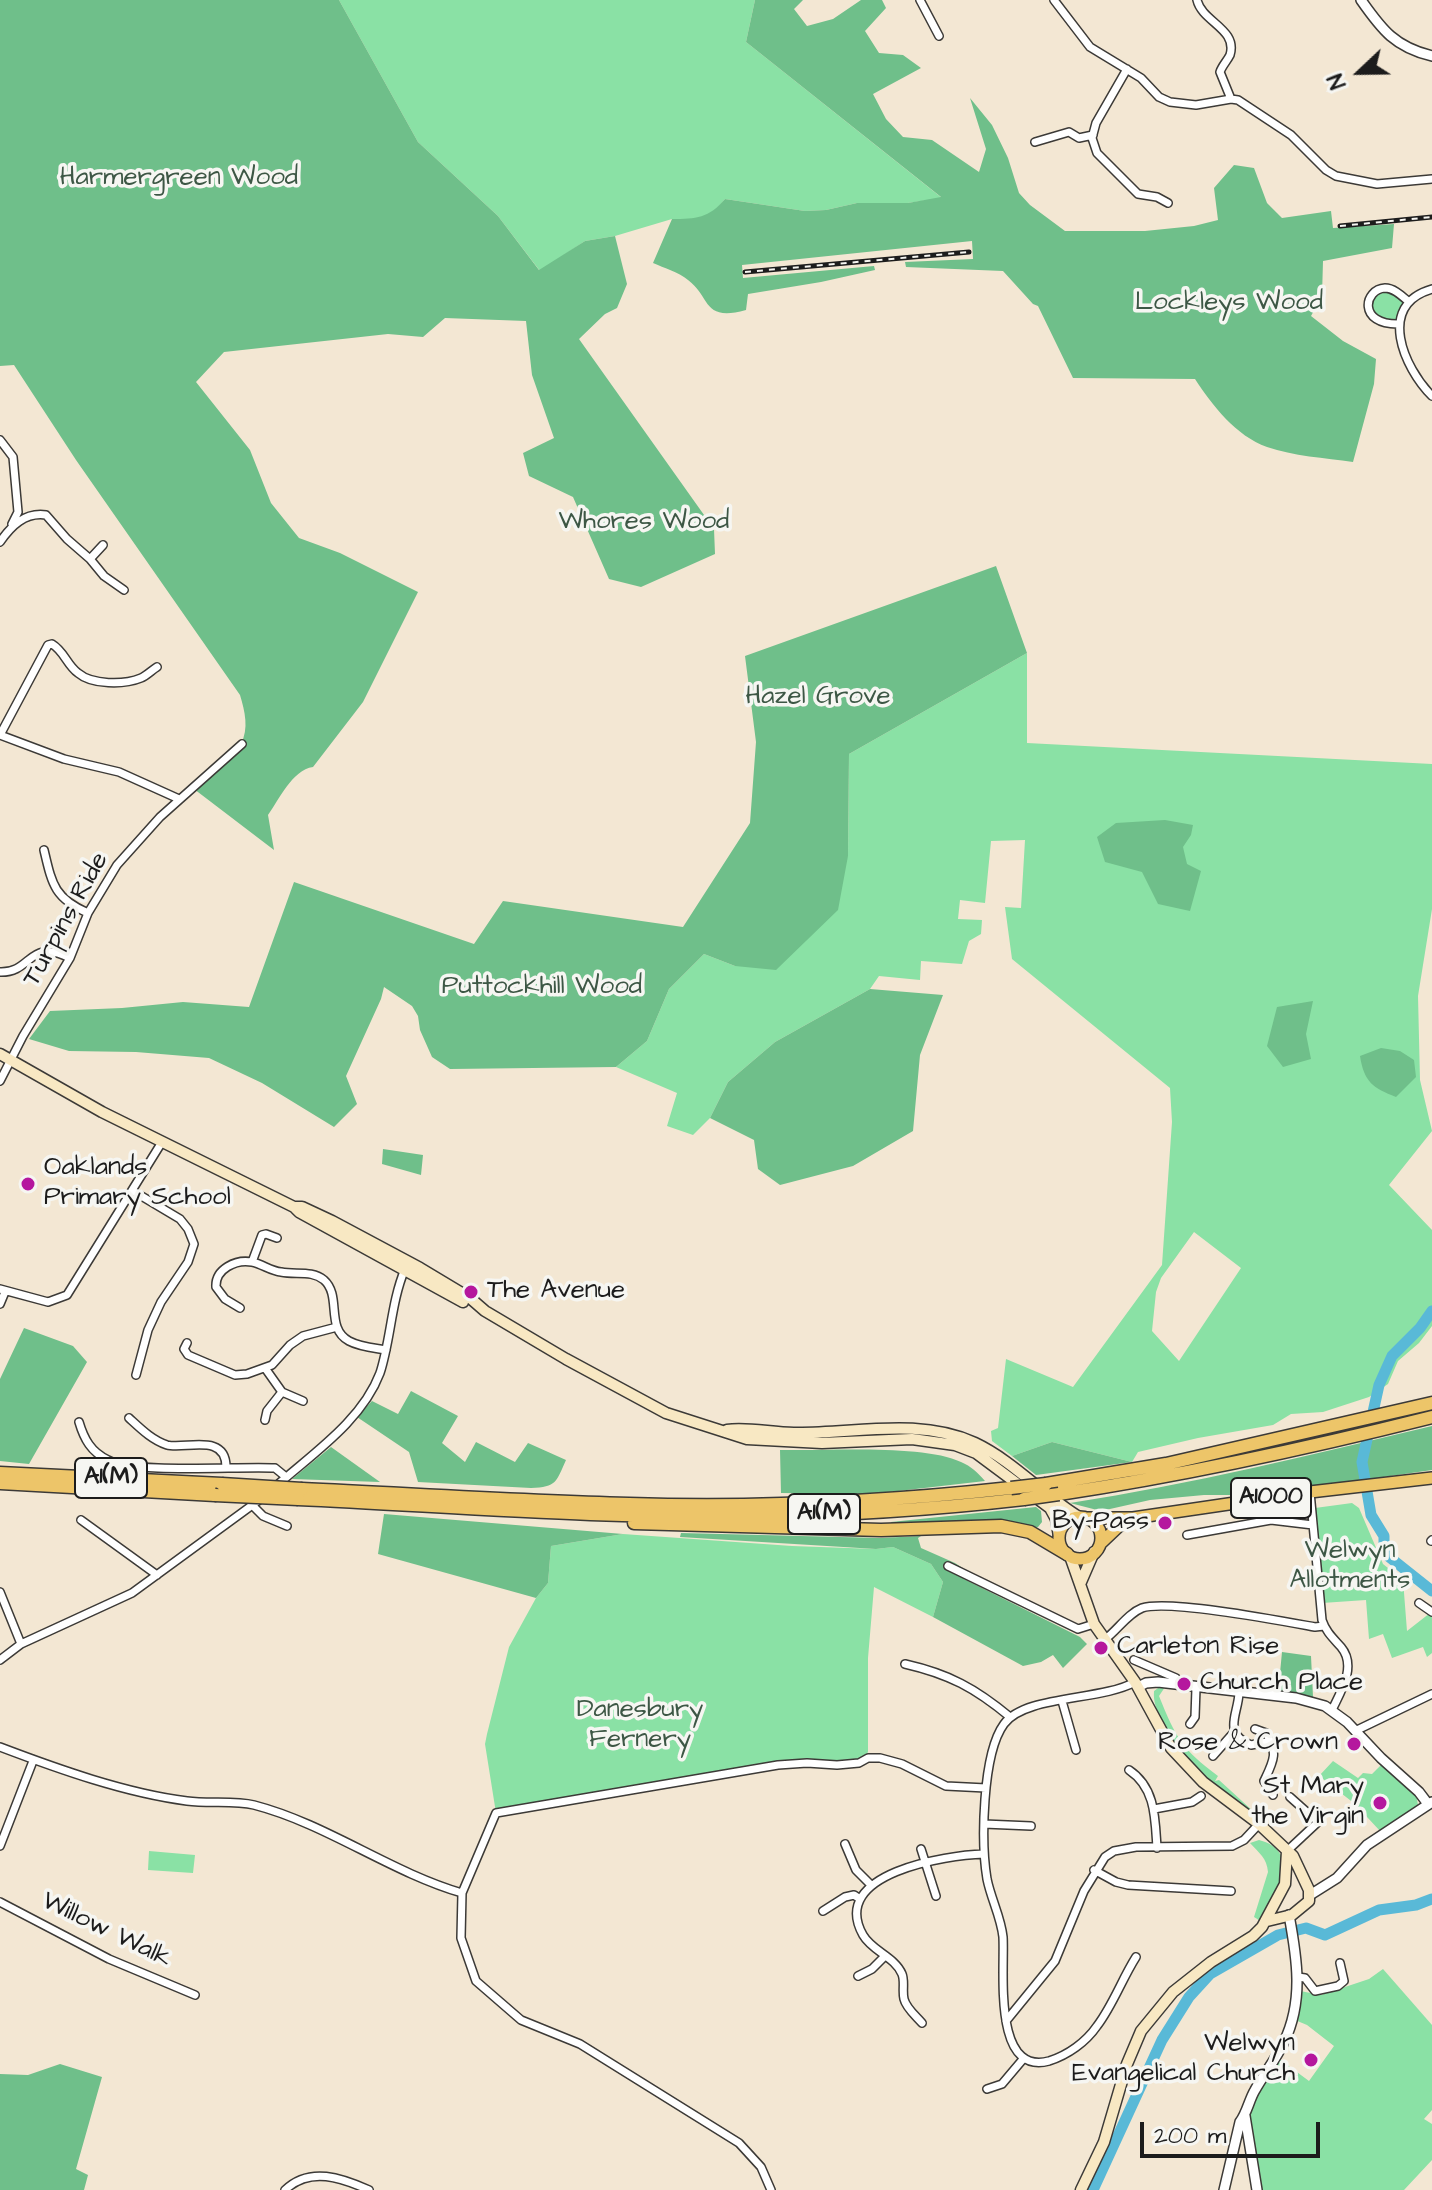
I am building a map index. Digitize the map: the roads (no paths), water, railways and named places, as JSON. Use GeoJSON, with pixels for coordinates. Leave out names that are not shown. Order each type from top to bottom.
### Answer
{"type":"FeatureCollection","features":[{"type":"Feature","properties":{"kind":"highway","name":"A1(M)"},"geometry":{"type":"LineString","coordinates":[[0,1483],[630,1504],[758,1505],[893,1499],[1046,1484],[1166,1464],[1432,1403]]}},
{"type":"Feature","properties":{"kind":"highway","name":"A1(M)"},"geometry":{"type":"LineString","coordinates":[[300,1494],[624,1515],[776,1516],[885,1512],[1024,1499],[1170,1476],[1432,1417]]}},
{"type":"Feature","properties":{"kind":"highway","name":"A1(M)"},"geometry":{"type":"LineString","coordinates":[[0,1473],[219,1490]]}},
{"type":"Feature","properties":{"kind":"highway"},"geometry":{"type":"LineString","coordinates":[[539,1511],[586,1520],[722,1527],[881,1530],[1001,1526],[1030,1532],[1069,1555]]}},
{"type":"Feature","properties":{"kind":"main road"},"geometry":{"type":"LineString","coordinates":[[5,1058],[102,1112],[407,1266],[467,1304],[476,1306],[633,1398],[699,1424],[727,1430],[796,1434],[912,1428],[958,1435],[998,1456],[1100,1530],[1097,1548],[1081,1582]]}},
{"type":"Feature","properties":{"kind":"main road"},"geometry":{"type":"LineString","coordinates":[[727,1430],[736,1437],[795,1443],[912,1439],[955,1445],[976,1453],[1050,1508],[1056,1519],[1062,1548],[1069,1555],[1081,1582],[1094,1624],[1136,1684],[1168,1742],[1203,1782],[1259,1824],[1293,1856],[1310,1895],[1305,1905],[1289,1919],[1267,1921]]}},
{"type":"Feature","properties":{"kind":"main road","name":"A1000"},"geometry":{"type":"LineString","coordinates":[[1083,1517],[1133,1518],[1432,1478]]}},
{"type":"Feature","properties":{"kind":"main road"},"geometry":{"type":"LineString","coordinates":[[1059,1536],[1063,1525],[1083,1517]]}},
{"type":"Feature","properties":{"kind":"main road","name":"A1000"},"geometry":{"type":"LineString","coordinates":[[1097,1548],[1119,1526],[1133,1518]]}},
{"type":"Feature","properties":{"kind":"main road"},"geometry":{"type":"LineString","coordinates":[[1069,1555],[1086,1558],[1097,1548]]}},
{"type":"Feature","properties":{"kind":"main road"},"geometry":{"type":"LineString","coordinates":[[1081,2190],[1104,2142],[1133,2046],[1150,2017],[1173,1992],[1211,1962],[1253,1936],[1267,1921],[1285,1884],[1287,1851]]}},
{"type":"Feature","properties":{"kind":"main road"},"geometry":{"type":"LineString","coordinates":[[1285,1884],[1295,1880],[1303,1882]]}},
{"type":"Feature","properties":{"kind":"main road"},"geometry":{"type":"LineString","coordinates":[[1278,1899],[1281,1911],[1289,1919]]}},
{"type":"Feature","properties":{"kind":"street"},"geometry":{"type":"LineString","coordinates":[[920,0],[939,36]]}},
{"type":"Feature","properties":{"kind":"street"},"geometry":{"type":"LineString","coordinates":[[1054,0],[1090,47],[1141,78],[1159,97],[1176,105],[1231,99],[1246,104],[1291,135],[1336,176],[1377,184],[1432,179]]}},
{"type":"Feature","properties":{"kind":"street"},"geometry":{"type":"LineString","coordinates":[[1197,0],[1204,15],[1222,28],[1228,37],[1231,50],[1220,72],[1231,99]]}},
{"type":"Feature","properties":{"kind":"street"},"geometry":{"type":"LineString","coordinates":[[1361,0],[1389,37],[1432,56]]}},
{"type":"Feature","properties":{"kind":"street"},"geometry":{"type":"LineString","coordinates":[[1127,69],[1096,123],[1093,135],[1097,153],[1138,194],[1157,197],[1168,203]]}},
{"type":"Feature","properties":{"kind":"street"},"geometry":{"type":"LineString","coordinates":[[1035,142],[1069,132],[1079,138],[1093,135]]}},
{"type":"Feature","properties":{"kind":"street"},"geometry":{"type":"LineString","coordinates":[[1399,324],[1388,325],[1376,320],[1369,311],[1369,300],[1376,292],[1386,288],[1409,302]]}},
{"type":"Feature","properties":{"kind":"street"},"geometry":{"type":"LineString","coordinates":[[1432,289],[1409,302],[1399,324],[1410,365],[1432,396]]}},
{"type":"Feature","properties":{"kind":"street"},"geometry":{"type":"LineString","coordinates":[[0,440],[13,457],[18,512],[0,542]]}},
{"type":"Feature","properties":{"kind":"street"},"geometry":{"type":"LineString","coordinates":[[11,526],[37,514],[46,515],[104,576],[124,590]]}},
{"type":"Feature","properties":{"kind":"street"},"geometry":{"type":"LineString","coordinates":[[90,559],[103,545]]}},
{"type":"Feature","properties":{"kind":"street"},"geometry":{"type":"LineString","coordinates":[[157,667],[141,678],[93,682],[80,676],[58,648],[48,645],[0,735],[64,759],[119,772],[179,799]]}},
{"type":"Feature","properties":{"kind":"street","name":"Turpins Ride"},"geometry":{"type":"LineString","coordinates":[[0,1081],[5,1058],[70,958],[88,913],[117,865],[137,840],[179,799],[242,744]]}},
{"type":"Feature","properties":{"kind":"street"},"geometry":{"type":"LineString","coordinates":[[44,850],[55,890],[70,904],[88,913]]}},
{"type":"Feature","properties":{"kind":"street"},"geometry":{"type":"LineString","coordinates":[[0,972],[14,971],[46,950],[54,950],[70,958]]}},
{"type":"Feature","properties":{"kind":"street"},"geometry":{"type":"LineString","coordinates":[[0,1304],[3,1290],[48,1302],[67,1295],[162,1142]]}},
{"type":"Feature","properties":{"kind":"street"},"geometry":{"type":"LineString","coordinates":[[133,1191],[180,1219],[194,1244],[188,1262],[161,1302],[148,1330],[136,1375]]}},
{"type":"Feature","properties":{"kind":"street"},"geometry":{"type":"LineString","coordinates":[[252,1262],[262,1235],[277,1238]]}},
{"type":"Feature","properties":{"kind":"street"},"geometry":{"type":"LineString","coordinates":[[240,1308],[218,1291],[215,1282],[226,1267],[252,1262],[281,1272],[310,1273],[324,1280],[332,1297],[337,1327],[351,1342],[386,1350]]}},
{"type":"Feature","properties":{"kind":"street"},"geometry":{"type":"LineString","coordinates":[[0,1660],[21,1644],[120,1599],[157,1575],[252,1505],[331,1439],[375,1385],[407,1266]]}},
{"type":"Feature","properties":{"kind":"street"},"geometry":{"type":"LineString","coordinates":[[187,1343],[184,1349],[188,1355],[235,1375],[272,1365],[303,1336],[337,1327]]}},
{"type":"Feature","properties":{"kind":"street"},"geometry":{"type":"LineString","coordinates":[[265,1368],[282,1392],[303,1401]]}},
{"type":"Feature","properties":{"kind":"street"},"geometry":{"type":"LineString","coordinates":[[265,1420],[267,1411],[282,1392]]}},
{"type":"Feature","properties":{"kind":"street"},"geometry":{"type":"LineString","coordinates":[[129,1418],[154,1439],[170,1446],[202,1443],[215,1448],[223,1455],[226,1467]]}},
{"type":"Feature","properties":{"kind":"street"},"geometry":{"type":"LineString","coordinates":[[79,1422],[90,1447],[117,1464],[275,1468],[286,1477]]}},
{"type":"Feature","properties":{"kind":"street"},"geometry":{"type":"LineString","coordinates":[[1310,1492],[1324,1626],[1345,1652],[1349,1668],[1332,1710]]}},
{"type":"Feature","properties":{"kind":"street"},"geometry":{"type":"LineString","coordinates":[[252,1505],[263,1516],[287,1526]]}},
{"type":"Feature","properties":{"kind":"street"},"geometry":{"type":"LineString","coordinates":[[81,1520],[157,1575]]}},
{"type":"Feature","properties":{"kind":"street"},"geometry":{"type":"LineString","coordinates":[[1187,1535],[1271,1520],[1313,1525]]}},
{"type":"Feature","properties":{"kind":"street"},"geometry":{"type":"LineString","coordinates":[[948,1566],[1078,1629],[1094,1624]]}},
{"type":"Feature","properties":{"kind":"street"},"geometry":{"type":"LineString","coordinates":[[0,1592],[21,1644]]}},
{"type":"Feature","properties":{"kind":"street"},"geometry":{"type":"LineString","coordinates":[[1419,1603],[1432,1612]]}},
{"type":"Feature","properties":{"kind":"street"},"geometry":{"type":"LineString","coordinates":[[1104,1640],[1135,1611],[1149,1607],[1184,1608],[1324,1626]]}},
{"type":"Feature","properties":{"kind":"street"},"geometry":{"type":"LineString","coordinates":[[1134,1660],[1166,1678],[1196,1688],[1296,1698],[1332,1710],[1430,1803],[1367,1845],[1337,1878],[1310,1895]]}},
{"type":"Feature","properties":{"kind":"street"},"geometry":{"type":"LineString","coordinates":[[905,1664],[963,1682],[1010,1717]]}},
{"type":"Feature","properties":{"kind":"street"},"geometry":{"type":"LineString","coordinates":[[1136,1957],[1103,2018],[1070,2051],[1039,2062],[1024,2058],[1014,2049],[1006,2021],[1002,1931],[988,1882],[984,1854],[986,1788],[995,1742],[1004,1723],[1025,1708],[1176,1678]]}},
{"type":"Feature","properties":{"kind":"street"},"geometry":{"type":"LineString","coordinates":[[1190,1724],[1195,1717],[1196,1688]]}},
{"type":"Feature","properties":{"kind":"street"},"geometry":{"type":"LineString","coordinates":[[1239,1693],[1233,1717],[1235,1731],[1241,1740],[1251,1745],[1272,1741]]}},
{"type":"Feature","properties":{"kind":"street"},"geometry":{"type":"LineString","coordinates":[[1355,1731],[1432,1694]]}},
{"type":"Feature","properties":{"kind":"street"},"geometry":{"type":"LineString","coordinates":[[1062,1701],[1076,1750]]}},
{"type":"Feature","properties":{"kind":"street"},"geometry":{"type":"LineString","coordinates":[[1255,1729],[1264,1731],[1272,1741],[1275,1758],[1264,1781],[1273,1795]]}},
{"type":"Feature","properties":{"kind":"street"},"geometry":{"type":"LineString","coordinates":[[1213,1756],[1235,1731]]}},
{"type":"Feature","properties":{"kind":"street"},"geometry":{"type":"LineString","coordinates":[[0,1747],[33,1761],[186,1801],[250,1804],[340,1840],[435,1885],[462,1893]]}},
{"type":"Feature","properties":{"kind":"street"},"geometry":{"type":"LineString","coordinates":[[771,2190],[761,2167],[739,2143],[580,2044],[521,2020],[476,1981],[461,1938],[462,1893],[496,1813],[778,1765],[837,1765],[859,1763],[868,1758],[902,1764],[946,1786],[986,1788]]}},
{"type":"Feature","properties":{"kind":"street"},"geometry":{"type":"LineString","coordinates":[[0,1846],[33,1761]]}},
{"type":"Feature","properties":{"kind":"street"},"geometry":{"type":"LineString","coordinates":[[1129,1770],[1148,1790],[1154,1809],[1157,1848]]}},
{"type":"Feature","properties":{"kind":"street"},"geometry":{"type":"LineString","coordinates":[[1154,1809],[1192,1802],[1201,1796]]}},
{"type":"Feature","properties":{"kind":"street"},"geometry":{"type":"LineString","coordinates":[[1287,1851],[1318,1822],[1290,1797]]}},
{"type":"Feature","properties":{"kind":"street"},"geometry":{"type":"LineString","coordinates":[[984,1824],[1031,1826]]}},
{"type":"Feature","properties":{"kind":"street"},"geometry":{"type":"LineString","coordinates":[[1006,2021],[1055,1961],[1094,1870],[1105,1857],[1114,1851],[1232,1846],[1244,1840],[1259,1824]]}},
{"type":"Feature","properties":{"kind":"street"},"geometry":{"type":"LineString","coordinates":[[845,1844],[856,1870],[871,1885]]}},
{"type":"Feature","properties":{"kind":"street"},"geometry":{"type":"LineString","coordinates":[[921,1849],[936,1896]]}},
{"type":"Feature","properties":{"kind":"street"},"geometry":{"type":"LineString","coordinates":[[922,2023],[907,2006],[903,1976],[863,1935],[858,1913],[860,1899],[881,1878],[925,1862],[949,1855],[984,1854]]}},
{"type":"Feature","properties":{"kind":"street"},"geometry":{"type":"LineString","coordinates":[[1094,1870],[1128,1885],[1231,1891]]}},
{"type":"Feature","properties":{"kind":"street"},"geometry":{"type":"LineString","coordinates":[[823,1911],[845,1897],[854,1895],[860,1899]]}},
{"type":"Feature","properties":{"kind":"street","name":"Willow Walk"},"geometry":{"type":"LineString","coordinates":[[0,1902],[109,1959],[195,1995]]}},
{"type":"Feature","properties":{"kind":"street"},"geometry":{"type":"LineString","coordinates":[[1257,2190],[1245,2116],[1249,2100],[1284,2042],[1297,1999],[1298,1977],[1289,1919]]}},
{"type":"Feature","properties":{"kind":"street"},"geometry":{"type":"LineString","coordinates":[[858,1976],[872,1969],[885,1956]]}},
{"type":"Feature","properties":{"kind":"street"},"geometry":{"type":"LineString","coordinates":[[1298,1977],[1305,1978],[1312,1989],[1319,1992],[1338,1986],[1344,1981],[1340,1963]]}},
{"type":"Feature","properties":{"kind":"street"},"geometry":{"type":"LineString","coordinates":[[1004,1999],[1017,2004]]}},
{"type":"Feature","properties":{"kind":"street"},"geometry":{"type":"LineString","coordinates":[[987,2089],[1002,2084],[1024,2058]]}},
{"type":"Feature","properties":{"kind":"street"},"geometry":{"type":"LineString","coordinates":[[1224,2190],[1235,2137],[1245,2116]]}},
{"type":"Feature","properties":{"kind":"street"},"geometry":{"type":"LineString","coordinates":[[285,2190],[298,2180],[313,2175],[343,2178],[369,2190]]}},
{"type":"Feature","properties":{"kind":"waterway"},"geometry":{"type":"LineString","coordinates":[[1432,1311],[1392,1356],[1379,1385],[1362,1462],[1371,1515],[1384,1536],[1384,1549],[1388,1556],[1432,1591]]}},
{"type":"Feature","properties":{"kind":"waterway"},"geometry":{"type":"LineString","coordinates":[[1093,2190],[1162,2040],[1189,1997],[1210,1974],[1278,1935],[1306,1928],[1325,1935],[1379,1910],[1416,1905],[1432,1899]]}},
{"type":"Feature","properties":{"kind":"railway"},"geometry":{"type":"LineString","coordinates":[[1340,226],[1432,217]]}},
{"type":"Feature","properties":{"kind":"railway"},"geometry":{"type":"LineString","coordinates":[[745,272],[969,252]]}},
{"type":"Feature","properties":{"kind":"place","name":"Oaklands Primary School"},"geometry":{"type":"Point","coordinates":[28,1184]}},
{"type":"Feature","properties":{"kind":"place","name":"The Avenue"},"geometry":{"type":"Point","coordinates":[471,1292]}},
{"type":"Feature","properties":{"kind":"place","name":"By-Pass"},"geometry":{"type":"Point","coordinates":[1165,1523]}},
{"type":"Feature","properties":{"kind":"place","name":"Carleton Rise"},"geometry":{"type":"Point","coordinates":[1101,1648]}},
{"type":"Feature","properties":{"kind":"place","name":"Church Place"},"geometry":{"type":"Point","coordinates":[1184,1684]}},
{"type":"Feature","properties":{"kind":"place","name":"Rose & Crown"},"geometry":{"type":"Point","coordinates":[1354,1744]}},
{"type":"Feature","properties":{"kind":"place","name":"St Mary the Virgin"},"geometry":{"type":"Point","coordinates":[1380,1803]}},
{"type":"Feature","properties":{"kind":"place","name":"Welwyn Evangelical Church"},"geometry":{"type":"Point","coordinates":[1311,2060]}},
{"type":"Feature","properties":{"kind":"park label","name":"Harmergreen Wood"},"geometry":{"type":"Point","coordinates":[179,179]}},
{"type":"Feature","properties":{"kind":"park label","name":"Lockleys Wood"},"geometry":{"type":"Point","coordinates":[1229,304]}},
{"type":"Feature","properties":{"kind":"park label","name":"Whores Wood"},"geometry":{"type":"Point","coordinates":[644,523]}},
{"type":"Feature","properties":{"kind":"park label","name":"Hazel Grove"},"geometry":{"type":"Point","coordinates":[818,698]}},
{"type":"Feature","properties":{"kind":"park label","name":"Puttockhill Wood"},"geometry":{"type":"Point","coordinates":[542,988]}},
{"type":"Feature","properties":{"kind":"park label","name":"Welwyn Allotments"},"geometry":{"type":"Point","coordinates":[1350,1567]}},
{"type":"Feature","properties":{"kind":"park label","name":"Danesbury Fernery"},"geometry":{"type":"Point","coordinates":[640,1726]}}]}
